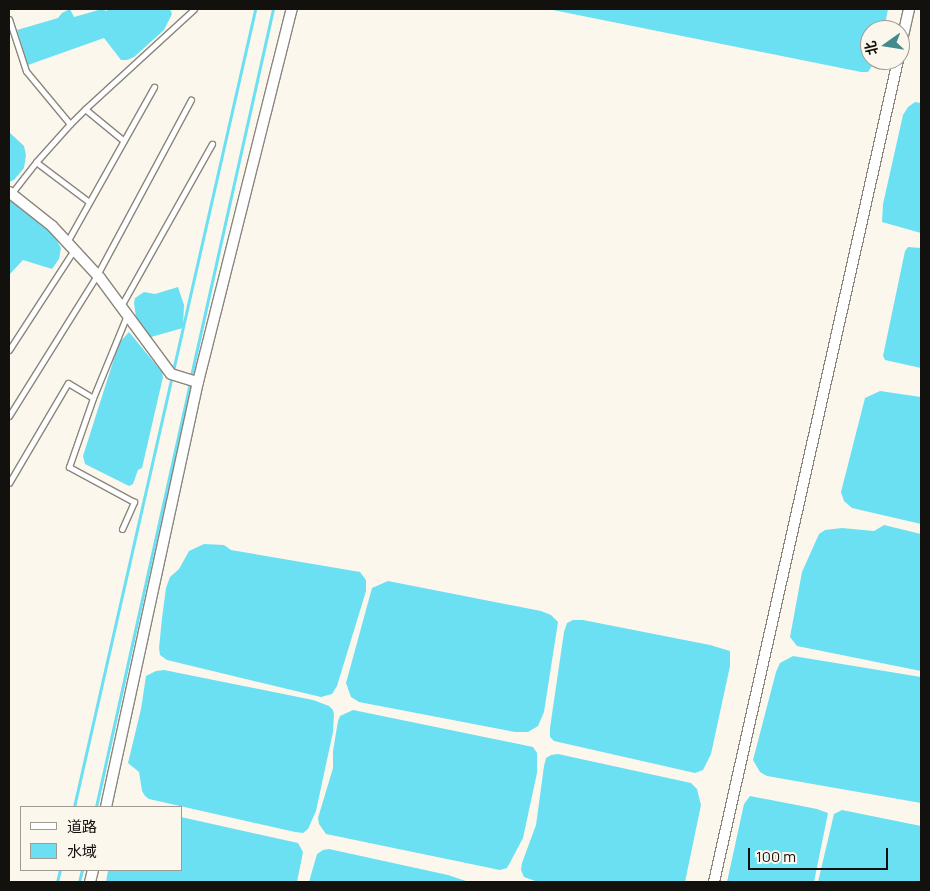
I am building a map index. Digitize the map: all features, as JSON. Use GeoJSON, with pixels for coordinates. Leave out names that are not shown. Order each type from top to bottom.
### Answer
{"type":"FeatureCollection","features":[{"type":"Feature","properties":{"kind":"street"},"geometry":{"type":"LineString","coordinates":[[106,806],[185,378],[292,9]]}},
{"type":"Feature","properties":{"kind":"street"},"geometry":{"type":"LineString","coordinates":[[714,882],[896,70]]}},
{"type":"Feature","properties":{"kind":"street"},"geometry":{"type":"LineString","coordinates":[[10,193],[52,226],[97,275],[124,311],[185,378]]}},
{"type":"Feature","properties":{"kind":"lane"},"geometry":{"type":"LineString","coordinates":[[10,193],[85,108],[194,9]]}},
{"type":"Feature","properties":{"kind":"lane"},"geometry":{"type":"LineString","coordinates":[[9,19],[26,72],[70,124]]}},
{"type":"Feature","properties":{"kind":"lane"},"geometry":{"type":"LineString","coordinates":[[9,350],[70,246],[89,202],[154,87]]}},
{"type":"Feature","properties":{"kind":"lane"},"geometry":{"type":"LineString","coordinates":[[9,416],[97,275],[191,100]]}},
{"type":"Feature","properties":{"kind":"lane"},"geometry":{"type":"LineString","coordinates":[[85,108],[124,141]]}},
{"type":"Feature","properties":{"kind":"lane"},"geometry":{"type":"LineString","coordinates":[[122,529],[134,502],[69,467],[124,311],[212,144]]}},
{"type":"Feature","properties":{"kind":"lane"},"geometry":{"type":"LineString","coordinates":[[36,162],[89,202]]}},
{"type":"Feature","properties":{"kind":"lane"},"geometry":{"type":"LineString","coordinates":[[9,483],[68,383],[93,398]]}},
{"type":"Feature","properties":{"kind":"water"},"geometry":{"type":"Polygon","coordinates":[[[70,9],[74,17],[102,9],[106,11],[110,9],[170,9],[172,14],[164,30],[134,57],[127,60],[121,60],[104,38],[28,65],[17,30],[58,18],[62,13],[70,9]]]}},
{"type":"Feature","properties":{"kind":"water"},"geometry":{"type":"Polygon","coordinates":[[[548,9],[888,9],[886,20],[860,20],[860,70],[869,70],[868,72],[548,9]]]}},
{"type":"Feature","properties":{"kind":"water"},"geometry":{"type":"Polygon","coordinates":[[[915,102],[921,103],[921,233],[882,222],[883,204],[903,115],[908,107],[915,102]]]}},
{"type":"Feature","properties":{"kind":"water"},"geometry":{"type":"Polygon","coordinates":[[[9,132],[24,146],[26,155],[24,168],[14,180],[9,182],[9,132]]]}},
{"type":"Feature","properties":{"kind":"water"},"geometry":{"type":"Polygon","coordinates":[[[9,199],[50,230],[56,239],[61,248],[59,259],[52,269],[23,260],[9,275],[9,199]]]}},
{"type":"Feature","properties":{"kind":"water"},"geometry":{"type":"Polygon","coordinates":[[[908,247],[921,248],[921,368],[885,360],[883,356],[905,251],[908,247]]]}},
{"type":"Feature","properties":{"kind":"water"},"geometry":{"type":"Polygon","coordinates":[[[178,287],[184,305],[183,328],[151,337],[136,318],[135,298],[144,292],[155,294],[178,287]]]}},
{"type":"Feature","properties":{"kind":"water"},"geometry":{"type":"Polygon","coordinates":[[[129,332],[162,372],[163,377],[142,468],[138,470],[133,484],[129,486],[85,464],[83,456],[119,343],[129,332]]]}},
{"type":"Feature","properties":{"kind":"water"},"geometry":{"type":"Polygon","coordinates":[[[880,391],[921,397],[921,524],[852,508],[844,501],[841,492],[865,398],[880,391]]]}},
{"type":"Feature","properties":{"kind":"water"},"geometry":{"type":"Polygon","coordinates":[[[884,525],[921,534],[921,671],[797,646],[790,637],[802,572],[819,534],[825,530],[842,528],[874,531],[884,525]]]}},
{"type":"Feature","properties":{"kind":"water"},"geometry":{"type":"Polygon","coordinates":[[[204,544],[224,545],[231,550],[360,572],[366,580],[366,591],[337,686],[332,694],[321,697],[167,660],[160,655],[162,618],[166,588],[170,577],[179,569],[189,551],[204,544]]]}},
{"type":"Feature","properties":{"kind":"water"},"geometry":{"type":"Polygon","coordinates":[[[388,581],[541,611],[551,615],[558,622],[544,712],[538,726],[528,732],[515,732],[359,702],[351,697],[346,683],[372,588],[388,581]]]}},
{"type":"Feature","properties":{"kind":"water"},"geometry":{"type":"Polygon","coordinates":[[[573,620],[583,620],[710,645],[730,651],[730,666],[711,754],[703,770],[695,773],[554,741],[550,737],[564,632],[567,623],[573,620]]]}},
{"type":"Feature","properties":{"kind":"water"},"geometry":{"type":"Polygon","coordinates":[[[793,656],[921,677],[921,803],[767,776],[760,772],[753,760],[776,672],[780,663],[793,656]]]}},
{"type":"Feature","properties":{"kind":"water"},"geometry":{"type":"Polygon","coordinates":[[[164,670],[313,700],[329,706],[333,710],[333,732],[316,811],[308,829],[303,833],[295,832],[149,799],[145,796],[142,791],[139,772],[128,763],[141,709],[146,676],[156,671],[164,670]]]}},
{"type":"Feature","properties":{"kind":"water"},"geometry":{"type":"Polygon","coordinates":[[[353,710],[533,747],[537,753],[537,773],[523,838],[507,868],[500,870],[326,834],[319,824],[318,818],[333,768],[333,751],[338,721],[340,716],[353,710]]]}},
{"type":"Feature","properties":{"kind":"water"},"geometry":{"type":"Polygon","coordinates":[[[558,754],[691,783],[697,789],[701,805],[685,882],[538,882],[524,877],[521,870],[522,863],[536,825],[546,758],[558,754]]]}},
{"type":"Feature","properties":{"kind":"water"},"geometry":{"type":"Polygon","coordinates":[[[750,796],[817,809],[828,813],[814,882],[727,882],[744,804],[750,796]]]}},
{"type":"Feature","properties":{"kind":"water"},"geometry":{"type":"Polygon","coordinates":[[[842,810],[921,826],[921,882],[818,882],[834,814],[842,810]]]}},
{"type":"Feature","properties":{"kind":"water"},"geometry":{"type":"Polygon","coordinates":[[[182,817],[298,843],[303,852],[297,882],[106,882],[108,871],[182,871],[182,817]]]}},
{"type":"Feature","properties":{"kind":"water"},"geometry":{"type":"Polygon","coordinates":[[[329,849],[448,875],[469,882],[309,882],[317,854],[329,849]]]}},
{"type":"Feature","properties":{"kind":"waterway"},"geometry":{"type":"LineString","coordinates":[[173,371],[255,9]]}},
{"type":"Feature","properties":{"kind":"waterway"},"geometry":{"type":"LineString","coordinates":[[191,376],[273,9]]}},
{"type":"Feature","properties":{"kind":"waterway"},"geometry":{"type":"LineString","coordinates":[[74,806],[172,376]]}},
{"type":"Feature","properties":{"kind":"waterway"},"geometry":{"type":"LineString","coordinates":[[96,806],[190,382]]}},
{"type":"Feature","properties":{"kind":"waterway"},"geometry":{"type":"LineString","coordinates":[[57,882],[60,871]]}},
{"type":"Feature","properties":{"kind":"waterway"},"geometry":{"type":"LineString","coordinates":[[79,882],[82,871]]}}]}
